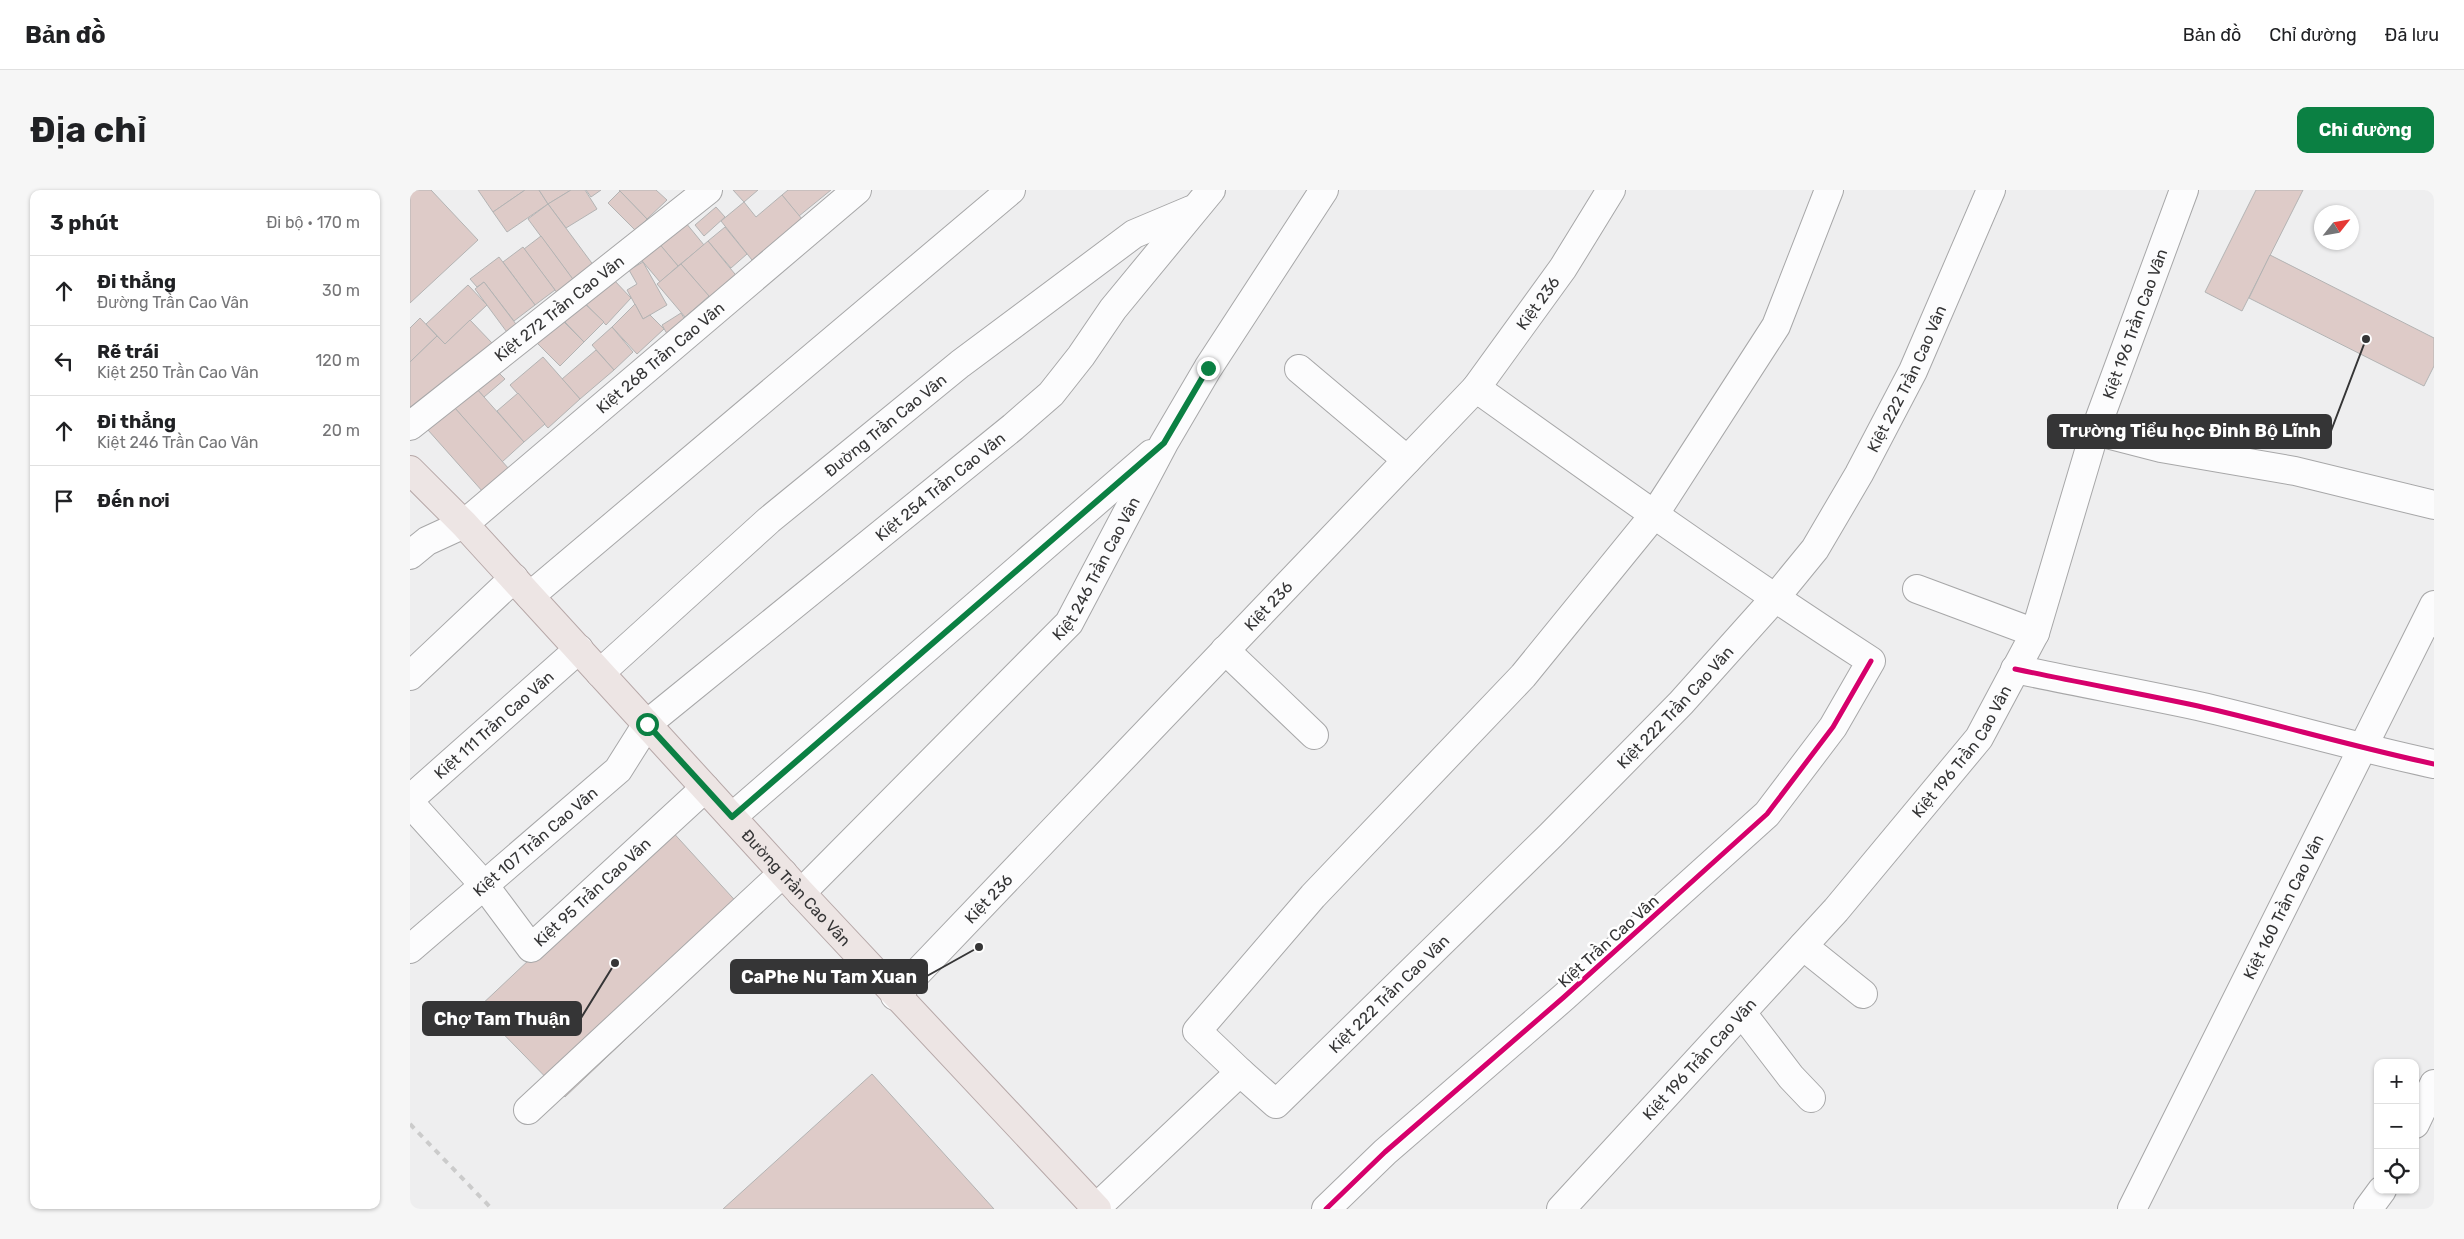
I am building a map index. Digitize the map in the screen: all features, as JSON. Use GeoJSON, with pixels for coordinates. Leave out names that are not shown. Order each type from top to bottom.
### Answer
{"type":"FeatureCollection","features":[{"type":"Feature","properties":{"kind":"main road","name":"Đường Trần Cao Vân"},"geometry":{"type":"LineString","coordinates":[[410,470],[464,524],[896,996],[1096,1209]]}},
{"type":"Feature","properties":{"kind":"street","name":"Kiệt 272 Trần Cao Vân"},"geometry":{"type":"LineString","coordinates":[[410,426],[708,190]]}},
{"type":"Feature","properties":{"kind":"street","name":"Kiệt 268 Trần Cao Vân"},"geometry":{"type":"LineString","coordinates":[[410,555],[427,541],[464,524],[856,190]]}},
{"type":"Feature","properties":{"kind":"street"},"geometry":{"type":"LineString","coordinates":[[410,676],[1011,190]]}},
{"type":"Feature","properties":{"kind":"street","name":"Kiệt 246 Trần Cao Vân"},"geometry":{"type":"LineString","coordinates":[[528,1110],[792,883],[1069,623],[1164,443],[1208,368],[1324,190]]}},
{"type":"Feature","properties":{"kind":"street","name":"Kiệt 236"},"geometry":{"type":"LineString","coordinates":[[896,996],[1476,388],[1563,268],[1611,190]]}},
{"type":"Feature","properties":{"kind":"street","name":"Kiệt 222 Trần Cao Vân"},"geometry":{"type":"LineString","coordinates":[[1829,190],[1776,326],[1654,515],[1523,676],[1313,896],[1197,1031],[1276,1104],[1558,828],[1681,703],[1775,598],[1815,549],[1859,474],[1913,372],[1990,190]]}},
{"type":"Feature","properties":{"kind":"street","name":"Kiệt 196 Trần Cao Vân"},"geometry":{"type":"LineString","coordinates":[[1561,1209],[1836,910],[1979,738],[2035,632],[2095,431],[2184,190]]}},
{"type":"Feature","properties":{"kind":"street","name":"Đường Trần Cao Vân"},"geometry":{"type":"LineString","coordinates":[[600,673],[769,520],[960,364],[1134,234],[1202,200]]}},
{"type":"Feature","properties":{"kind":"street","name":"Kiệt 254 Trần Cao Vân"},"geometry":{"type":"LineString","coordinates":[[647,724],[1013,428],[1051,394],[1081,356],[1113,309],[1202,200]]}},
{"type":"Feature","properties":{"kind":"street"},"geometry":{"type":"LineString","coordinates":[[1299,369],[1407,460]]}},
{"type":"Feature","properties":{"kind":"street"},"geometry":{"type":"LineString","coordinates":[[1476,388],[1654,515],[1775,598]]}},
{"type":"Feature","properties":{"kind":"street"},"geometry":{"type":"LineString","coordinates":[[2095,431],[2161,448],[2295,471],[2434,505]]}},
{"type":"Feature","properties":{"kind":"street"},"geometry":{"type":"LineString","coordinates":[[732,817],[1164,443]]}},
{"type":"Feature","properties":{"kind":"street"},"geometry":{"type":"LineString","coordinates":[[1917,590],[2035,632]]}},
{"type":"Feature","properties":{"kind":"street","name":"Kiệt Trần Cao Vân"},"geometry":{"type":"LineString","coordinates":[[1326,1209],[1385,1152],[1564,997],[1766,814],[1834,728],[1871,661],[1775,598]]}},
{"type":"Feature","properties":{"kind":"street","name":"Kiệt 160 Trần Cao Vân"},"geometry":{"type":"LineString","coordinates":[[2132,1209],[2434,605]]}},
{"type":"Feature","properties":{"kind":"street","name":"Kiệt 111 Trần Cao Vân"},"geometry":{"type":"LineString","coordinates":[[410,798],[579,649]]}},
{"type":"Feature","properties":{"kind":"street"},"geometry":{"type":"LineString","coordinates":[[1226,650],[1314,735]]}},
{"type":"Feature","properties":{"kind":"street"},"geometry":{"type":"LineString","coordinates":[[2015,669],[2197,706],[2317,735],[2362,749],[2434,764]]}},
{"type":"Feature","properties":{"kind":"street","name":"Kiệt 107 Trần Cao Vân"},"geometry":{"type":"LineString","coordinates":[[410,949],[618,770],[647,724]]}},
{"type":"Feature","properties":{"kind":"street","name":"Kiệt 95 Trần Cao Vân"},"geometry":{"type":"LineString","coordinates":[[410,802],[484,885],[531,948],[705,788]]}},
{"type":"Feature","properties":{"kind":"street"},"geometry":{"type":"LineString","coordinates":[[1803,946],[1863,994]]}},
{"type":"Feature","properties":{"kind":"street"},"geometry":{"type":"LineString","coordinates":[[1742,1013],[1792,1077],[1811,1098]]}},
{"type":"Feature","properties":{"kind":"street"},"geometry":{"type":"LineString","coordinates":[[1096,1209],[1240,1072]]}},
{"type":"Feature","properties":{"kind":"street"},"geometry":{"type":"LineString","coordinates":[[2419,1116],[2434,1084]]}},
{"type":"Feature","properties":{"kind":"street"},"geometry":{"type":"LineString","coordinates":[[2368,1209],[2379,1194]]}},
{"type":"Feature","properties":{"kind":"building"},"geometry":{"type":"Polygon","coordinates":[[[410,190],[431,190],[478,240],[410,303],[410,190]]]}},
{"type":"Feature","properties":{"kind":"building"},"geometry":{"type":"Polygon","coordinates":[[[478,190],[525,190],[493,212],[478,190]]]}},
{"type":"Feature","properties":{"kind":"building"},"geometry":{"type":"Polygon","coordinates":[[[525,190],[539,190],[548,204],[507,232],[493,212],[525,190]]]}},
{"type":"Feature","properties":{"kind":"building"},"geometry":{"type":"Polygon","coordinates":[[[539,190],[571,190],[548,204],[539,190]]]}},
{"type":"Feature","properties":{"kind":"building"},"geometry":{"type":"Polygon","coordinates":[[[571,190],[585,190],[597,209],[566,228],[548,204],[571,190]]]}},
{"type":"Feature","properties":{"kind":"building"},"geometry":{"type":"Polygon","coordinates":[[[586,190],[601,190],[591,197],[586,190]]]}},
{"type":"Feature","properties":{"kind":"building"},"geometry":{"type":"Polygon","coordinates":[[[619,190],[656,190],[667,200],[647,219],[619,190]]]}},
{"type":"Feature","properties":{"kind":"building"},"geometry":{"type":"Polygon","coordinates":[[[733,190],[758,190],[744,202],[733,190]]]}},
{"type":"Feature","properties":{"kind":"building"},"geometry":{"type":"Polygon","coordinates":[[[788,190],[831,190],[799,216],[782,195],[788,190]]]}},
{"type":"Feature","properties":{"kind":"building"},"geometry":{"type":"Polygon","coordinates":[[[2256,190],[2303,190],[2242,311],[2205,292],[2256,190]]]}},
{"type":"Feature","properties":{"kind":"building"},"geometry":{"type":"Polygon","coordinates":[[[620,191],[647,219],[636,231],[608,203],[620,191]]]}},
{"type":"Feature","properties":{"kind":"building"},"geometry":{"type":"Polygon","coordinates":[[[782,195],[802,219],[752,260],[721,221],[744,202],[756,217],[782,195]]]}},
{"type":"Feature","properties":{"kind":"building"},"geometry":{"type":"Polygon","coordinates":[[[548,204],[594,266],[574,281],[528,219],[548,204]]]}},
{"type":"Feature","properties":{"kind":"building"},"geometry":{"type":"Polygon","coordinates":[[[716,207],[725,217],[704,236],[695,225],[716,207]]]}},
{"type":"Feature","properties":{"kind":"building"},"geometry":{"type":"Polygon","coordinates":[[[681,217],[704,245],[678,266],[655,239],[681,217]]]}},
{"type":"Feature","properties":{"kind":"building"},"geometry":{"type":"Polygon","coordinates":[[[725,227],[747,254],[731,268],[708,241],[725,227]]]}},
{"type":"Feature","properties":{"kind":"building"},"geometry":{"type":"Polygon","coordinates":[[[541,236],[575,282],[558,294],[524,249],[541,236]]]}},
{"type":"Feature","properties":{"kind":"building"},"geometry":{"type":"Polygon","coordinates":[[[657,241],[678,266],[660,282],[638,256],[657,241]]]}},
{"type":"Feature","properties":{"kind":"building"},"geometry":{"type":"Polygon","coordinates":[[[708,241],[739,279],[713,301],[681,264],[708,241]]]}},
{"type":"Feature","properties":{"kind":"building"},"geometry":{"type":"Polygon","coordinates":[[[523,247],[555,290],[535,305],[503,262],[523,247]]]}},
{"type":"Feature","properties":{"kind":"building"},"geometry":{"type":"Polygon","coordinates":[[[2270,255],[2434,338],[2434,366],[2424,386],[2249,298],[2270,255]]]}},
{"type":"Feature","properties":{"kind":"building"},"geometry":{"type":"Polygon","coordinates":[[[499,257],[535,305],[514,321],[484,282],[477,287],[470,279],[499,257]]]}},
{"type":"Feature","properties":{"kind":"building"},"geometry":{"type":"Polygon","coordinates":[[[643,262],[667,305],[643,319],[627,290],[637,284],[629,270],[643,262]]]}},
{"type":"Feature","properties":{"kind":"building"},"geometry":{"type":"Polygon","coordinates":[[[681,264],[709,296],[685,317],[657,284],[681,264]]]}},
{"type":"Feature","properties":{"kind":"building"},"geometry":{"type":"Polygon","coordinates":[[[613,279],[631,298],[606,325],[580,298],[613,279]]]}},
{"type":"Feature","properties":{"kind":"building"},"geometry":{"type":"Polygon","coordinates":[[[484,282],[522,332],[512,339],[475,289],[484,282]]]}},
{"type":"Feature","properties":{"kind":"building"},"geometry":{"type":"Polygon","coordinates":[[[468,285],[487,305],[445,344],[426,324],[468,285]]]}},
{"type":"Feature","properties":{"kind":"building"},"geometry":{"type":"Polygon","coordinates":[[[584,303],[604,322],[584,342],[565,322],[584,303]]]}},
{"type":"Feature","properties":{"kind":"building"},"geometry":{"type":"Polygon","coordinates":[[[635,304],[643,319],[650,315],[664,329],[637,354],[612,327],[635,304]]]}},
{"type":"Feature","properties":{"kind":"building"},"geometry":{"type":"Polygon","coordinates":[[[681,313],[690,328],[670,339],[662,325],[681,313]]]}},
{"type":"Feature","properties":{"kind":"building"},"geometry":{"type":"Polygon","coordinates":[[[559,317],[584,342],[560,366],[535,341],[559,317]]]}},
{"type":"Feature","properties":{"kind":"building"},"geometry":{"type":"Polygon","coordinates":[[[420,318],[437,336],[410,362],[410,328],[420,318]]]}},
{"type":"Feature","properties":{"kind":"building"},"geometry":{"type":"Polygon","coordinates":[[[470,320],[492,343],[418,414],[410,406],[410,362],[437,336],[445,344],[470,320]]]}},
{"type":"Feature","properties":{"kind":"building"},"geometry":{"type":"Polygon","coordinates":[[[612,327],[633,352],[614,370],[592,345],[612,327]]]}},
{"type":"Feature","properties":{"kind":"building"},"geometry":{"type":"Polygon","coordinates":[[[596,350],[614,370],[580,399],[562,379],[596,350]]]}},
{"type":"Feature","properties":{"kind":"building"},"geometry":{"type":"Polygon","coordinates":[[[543,357],[580,399],[548,428],[510,385],[543,357]]]}},
{"type":"Feature","properties":{"kind":"building"},"geometry":{"type":"Polygon","coordinates":[[[496,370],[505,379],[484,397],[476,388],[496,370]]]}},
{"type":"Feature","properties":{"kind":"building"},"geometry":{"type":"Polygon","coordinates":[[[476,388],[524,442],[502,462],[454,407],[476,388]]]}},
{"type":"Feature","properties":{"kind":"building"},"geometry":{"type":"Polygon","coordinates":[[[518,393],[545,424],[524,442],[497,411],[518,393]]]}},
{"type":"Feature","properties":{"kind":"building"},"geometry":{"type":"Polygon","coordinates":[[[454,407],[509,469],[483,492],[428,430],[454,407]]]}},
{"type":"Feature","properties":{"kind":"building"},"geometry":{"type":"Polygon","coordinates":[[[669,828],[752,919],[565,1097],[478,1008],[669,828]]]}},
{"type":"Feature","properties":{"kind":"building"},"geometry":{"type":"Polygon","coordinates":[[[872,1074],[994,1209],[723,1209],[872,1074]]]}},
{"type":"Feature","properties":{"kind":"railway"},"geometry":{"type":"LineString","coordinates":[[410,1124],[492,1209]]}},
{"type":"Feature","properties":{"kind":"cycle path"},"geometry":{"type":"LineString","coordinates":[[1326,1209],[1385,1152],[1564,997],[1767,814],[1833,727],[1871,661]]}},
{"type":"Feature","properties":{"kind":"cycle path"},"geometry":{"type":"LineString","coordinates":[[2015,669],[2198,706],[2434,764]]}},
{"type":"Feature","properties":{"kind":"place","name":"Trường Tiểu học Đinh Bộ Lĩnh"},"geometry":{"type":"Point","coordinates":[2366,339]}},
{"type":"Feature","properties":{"kind":"place","name":"CaPhe Nu Tam Xuan"},"geometry":{"type":"Point","coordinates":[979,947]}},
{"type":"Feature","properties":{"kind":"place","name":"Chợ Tam Thuận"},"geometry":{"type":"Point","coordinates":[615,963]}},
{"type":"Feature","properties":{"kind":"route"},"geometry":{"type":"LineString","coordinates":[[647,724],[732,817],[1164,443],[1208,368]]}}]}
